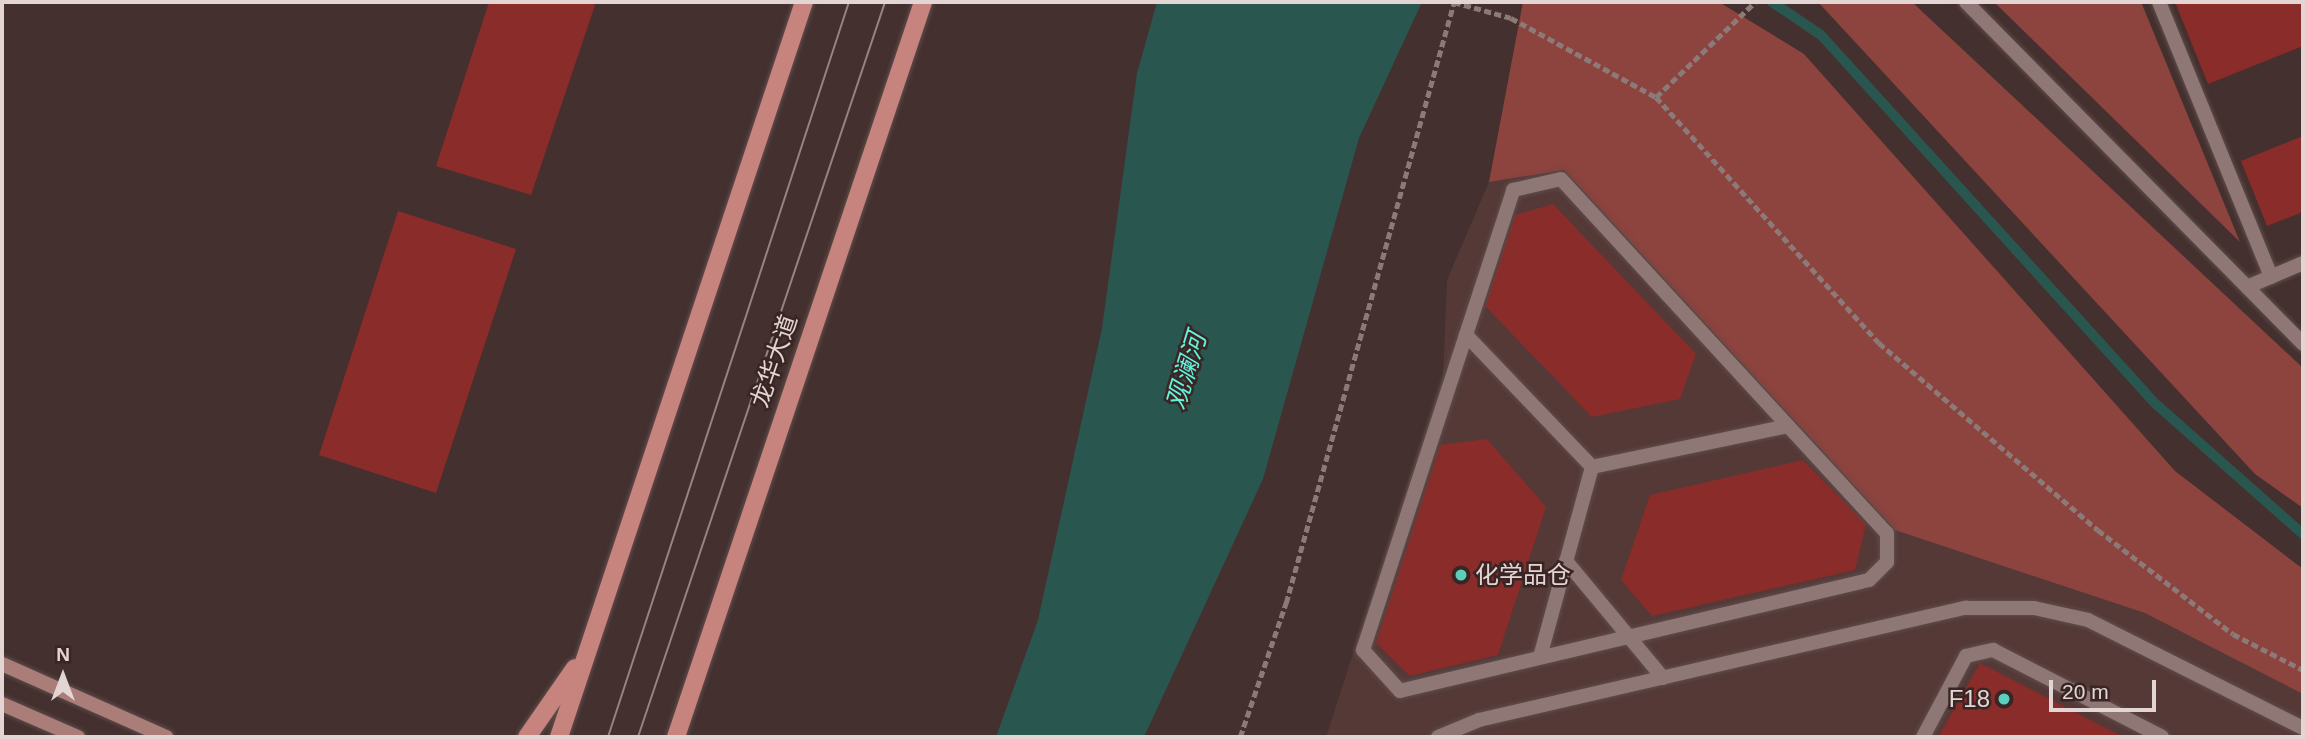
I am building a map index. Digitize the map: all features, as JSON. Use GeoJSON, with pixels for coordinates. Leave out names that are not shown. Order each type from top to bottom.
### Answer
{"type":"FeatureCollection","features":[{"type":"Feature","properties":{"kind":"main road"},"geometry":{"type":"LineString","coordinates":[[559,737],[804,2]]}},
{"type":"Feature","properties":{"kind":"main road","name":"龙华大道"},"geometry":{"type":"LineString","coordinates":[[676,737],[923,2]]}},
{"type":"Feature","properties":{"kind":"main road"},"geometry":{"type":"LineString","coordinates":[[527,737],[589,648]]}},
{"type":"Feature","properties":{"kind":"street"},"geometry":{"type":"LineString","coordinates":[[1966,2],[2303,344]]}},
{"type":"Feature","properties":{"kind":"street"},"geometry":{"type":"LineString","coordinates":[[2158,2],[2271,277]]}},
{"type":"Feature","properties":{"kind":"street"},"geometry":{"type":"LineString","coordinates":[[1561,179],[1887,533],[1887,562],[1869,580],[1400,691],[1363,650],[1466,335],[1513,190],[1561,179]]}},
{"type":"Feature","properties":{"kind":"street"},"geometry":{"type":"LineString","coordinates":[[2247,287],[2303,263]]}},
{"type":"Feature","properties":{"kind":"street"},"geometry":{"type":"LineString","coordinates":[[1466,335],[1592,467]]}},
{"type":"Feature","properties":{"kind":"street"},"geometry":{"type":"LineString","coordinates":[[1592,467],[1788,426]]}},
{"type":"Feature","properties":{"kind":"street"},"geometry":{"type":"LineString","coordinates":[[1540,657],[1592,467]]}},
{"type":"Feature","properties":{"kind":"street"},"geometry":{"type":"LineString","coordinates":[[1566,561],[1663,678]]}},
{"type":"Feature","properties":{"kind":"street"},"geometry":{"type":"LineString","coordinates":[[1438,737],[1479,720],[1966,608],[2034,608],[2100,625],[2303,728]]}},
{"type":"Feature","properties":{"kind":"street"},"geometry":{"type":"LineString","coordinates":[[1923,737],[1966,656],[1993,650],[2162,737]]}},
{"type":"Feature","properties":{"kind":"street"},"geometry":{"type":"LineString","coordinates":[[2,664],[166,737]]}},
{"type":"Feature","properties":{"kind":"street"},"geometry":{"type":"LineString","coordinates":[[2,704],[78,737]]}},
{"type":"Feature","properties":{"kind":"path"},"geometry":{"type":"LineString","coordinates":[[1240,737],[1286,603],[1454,2],[1511,18],[1656,97],[1879,343],[2109,538],[2233,634],[2303,670]]}},
{"type":"Feature","properties":{"kind":"path"},"geometry":{"type":"LineString","coordinates":[[1656,97],[1755,2]]}},
{"type":"Feature","properties":{"kind":"shaded area"},"geometry":{"type":"Polygon","coordinates":[[[1523,2],[2303,634],[2303,737],[1326,737],[1443,376],[1447,280],[1489,182],[1523,2]]]}},
{"type":"Feature","properties":{"kind":"shaded area"},"geometry":{"type":"Polygon","coordinates":[[[1523,2],[1719,2],[1804,54],[2175,471],[2303,569],[2303,694],[2145,613],[1895,530],[1564,170],[1489,182],[1523,2]]]}},
{"type":"Feature","properties":{"kind":"shaded area"},"geometry":{"type":"Polygon","coordinates":[[[1818,2],[1912,2],[2303,368],[2303,508],[2255,474],[1818,2]]]}},
{"type":"Feature","properties":{"kind":"shaded area"},"geometry":{"type":"Polygon","coordinates":[[[1994,2],[2141,2],[2240,242],[1994,2]]]}},
{"type":"Feature","properties":{"kind":"water","name":"观澜河"},"geometry":{"type":"Polygon","coordinates":[[[1157,2],[1422,2],[1359,138],[1263,479],[1144,737],[996,737],[1038,620],[1102,328],[1137,73],[1157,2]]]}},
{"type":"Feature","properties":{"kind":"building"},"geometry":{"type":"Polygon","coordinates":[[[489,2],[596,2],[531,195],[436,166],[489,2]]]}},
{"type":"Feature","properties":{"kind":"building"},"geometry":{"type":"Polygon","coordinates":[[[2175,2],[2303,2],[2303,46],[2208,84],[2175,2]]]}},
{"type":"Feature","properties":{"kind":"building"},"geometry":{"type":"Polygon","coordinates":[[[2303,136],[2303,212],[2267,226],[2241,161],[2303,136]]]}},
{"type":"Feature","properties":{"kind":"building"},"geometry":{"type":"Polygon","coordinates":[[[1553,204],[1696,354],[1680,399],[1592,417],[1485,306],[1515,215],[1553,204]]]}},
{"type":"Feature","properties":{"kind":"building"},"geometry":{"type":"Polygon","coordinates":[[[398,211],[516,249],[436,493],[319,455],[398,211]]]}},
{"type":"Feature","properties":{"kind":"building","name":"化学品仓"},"geometry":{"type":"Polygon","coordinates":[[[1487,439],[1546,507],[1498,655],[1410,676],[1376,643],[1440,445],[1487,439]]]}},
{"type":"Feature","properties":{"kind":"building","name":"化学品仓"},"geometry":{"type":"Polygon","coordinates":[[[1803,460],[1866,524],[1855,570],[1652,616],[1621,580],[1650,495],[1803,460]]]}},
{"type":"Feature","properties":{"kind":"building","name":"F18"},"geometry":{"type":"Polygon","coordinates":[[[1980,663],[2123,737],[1938,737],[1980,663]]]}},
{"type":"Feature","properties":{"kind":"waterway"},"geometry":{"type":"LineString","coordinates":[[1772,2],[1821,35],[2157,405],[2303,534]]}},
{"type":"Feature","properties":{"kind":"tram line"},"geometry":{"type":"LineString","coordinates":[[608,737],[849,2]]}},
{"type":"Feature","properties":{"kind":"tram line"},"geometry":{"type":"LineString","coordinates":[[638,737],[885,2]]}},
{"type":"Feature","properties":{"kind":"place","name":"化学品仓"},"geometry":{"type":"Point","coordinates":[1461,575]}},
{"type":"Feature","properties":{"kind":"place","name":"F18"},"geometry":{"type":"Point","coordinates":[2004,699]}}]}
